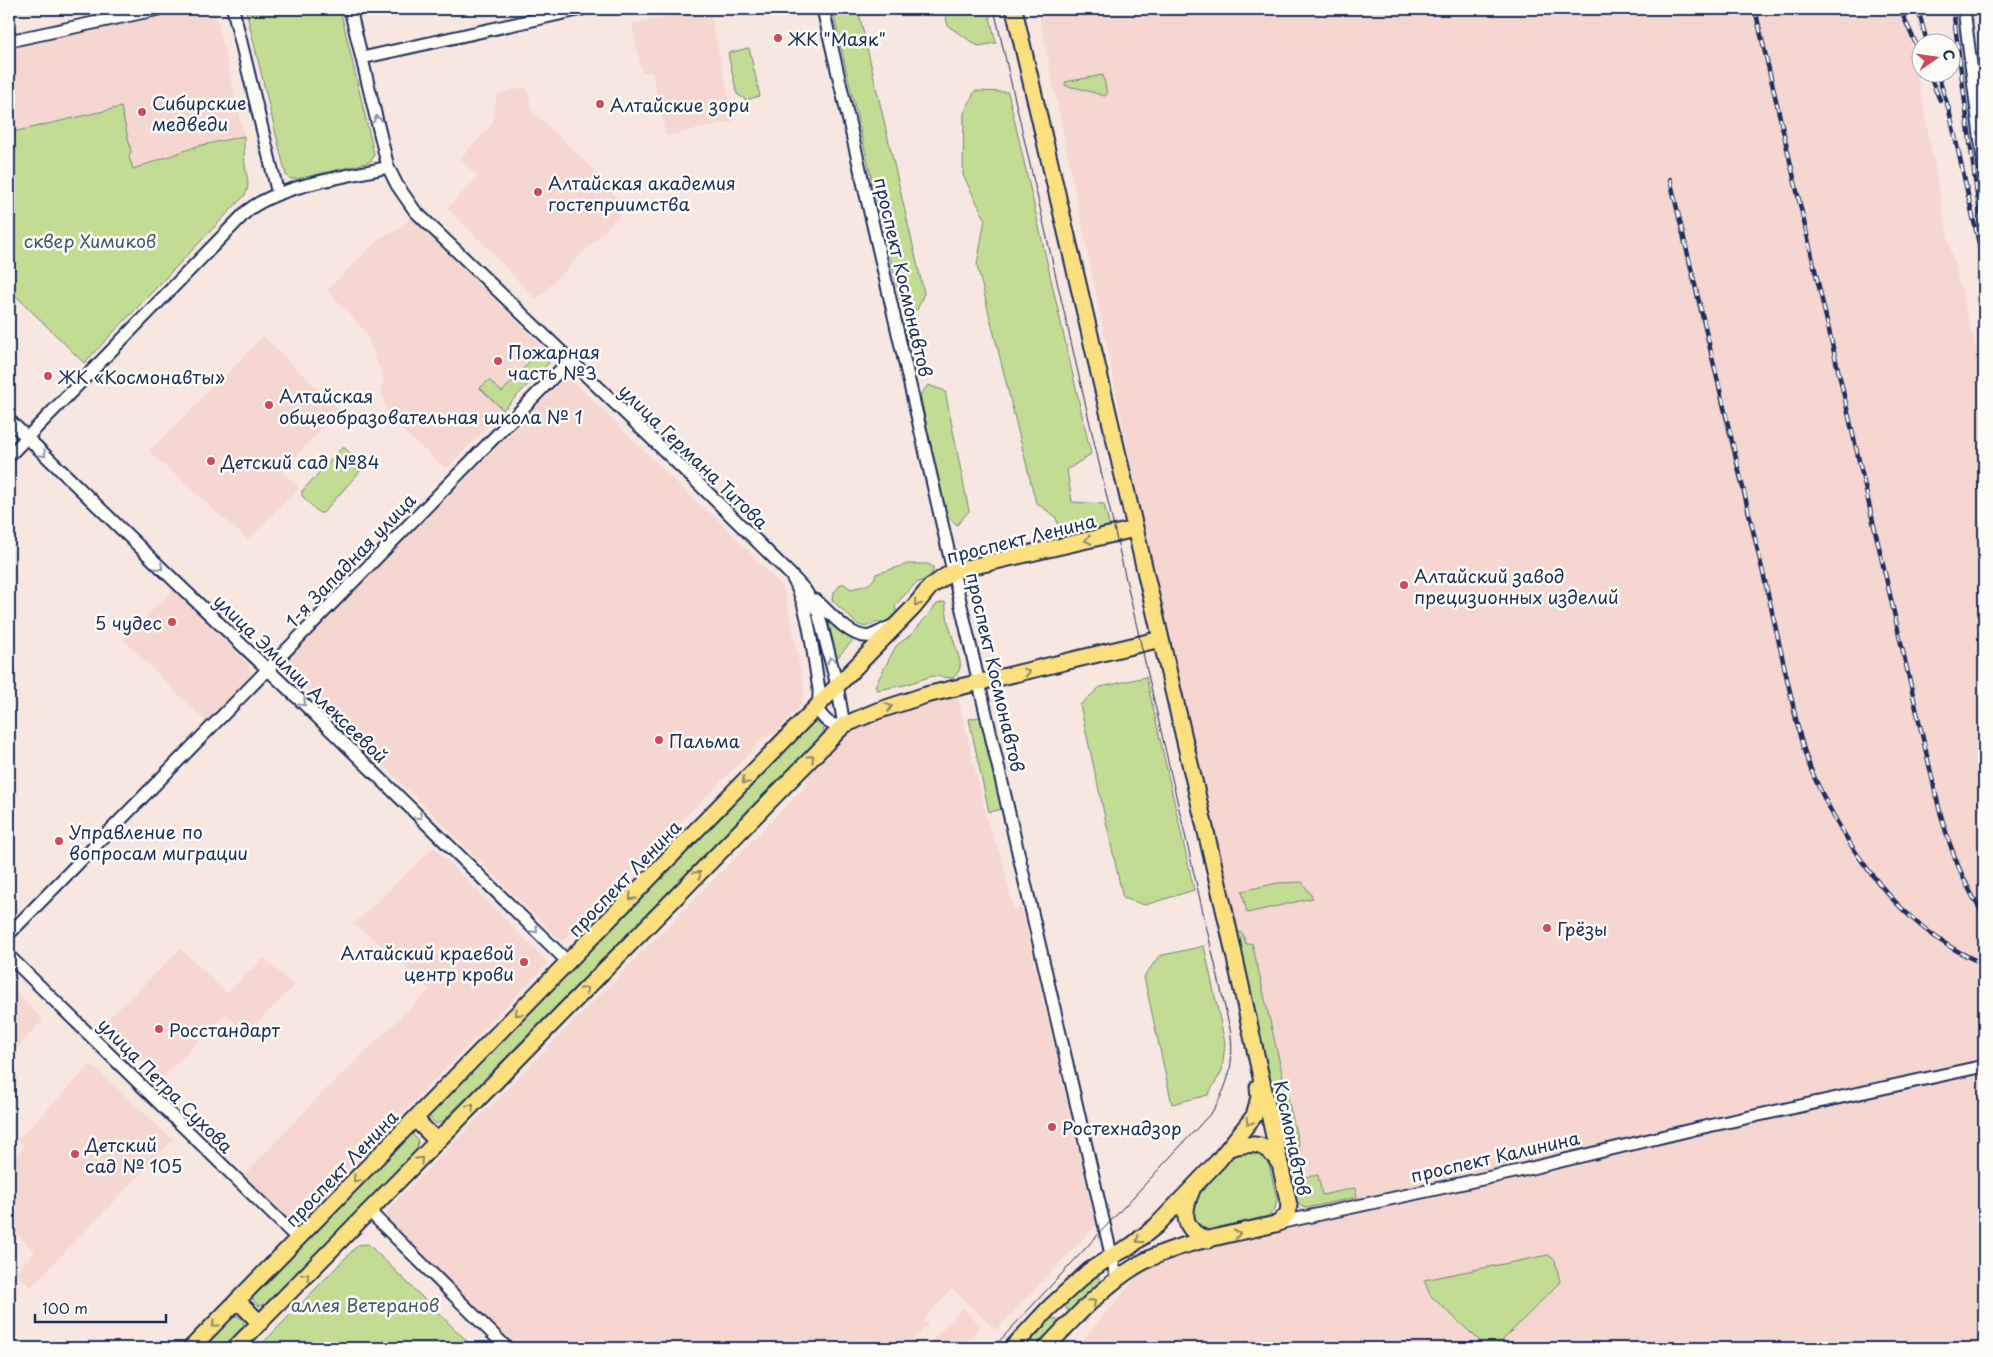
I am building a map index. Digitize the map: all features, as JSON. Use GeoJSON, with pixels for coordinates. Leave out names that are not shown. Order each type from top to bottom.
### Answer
{"type":"FeatureCollection","features":[{"type":"Feature","properties":{"kind":"main road"},"geometry":{"type":"LineString","coordinates":[[1012,1348],[1049,1308],[1089,1271],[1144,1236],[1194,1187],[1230,1148],[1254,1116],[1259,1097],[1257,1058],[1014,9]]}},
{"type":"Feature","properties":{"kind":"main road","name":"проспект Ленина"},"geometry":{"type":"LineString","coordinates":[[192,1348],[900,622],[930,587],[953,571],[1135,529]]}},
{"type":"Feature","properties":{"kind":"main road"},"geometry":{"type":"LineString","coordinates":[[235,1348],[844,725],[877,711],[926,695],[1161,639]]}},
{"type":"Feature","properties":{"kind":"main road","name":"Космонавтов"},"geometry":{"type":"LineString","coordinates":[[1257,1058],[1289,1206],[1285,1218],[1279,1223]]}},
{"type":"Feature","properties":{"kind":"main road"},"geometry":{"type":"LineString","coordinates":[[415,1119],[437,1142]]}},
{"type":"Feature","properties":{"kind":"main road"},"geometry":{"type":"LineString","coordinates":[[1230,1148],[1242,1144],[1254,1144],[1267,1148],[1281,1166]]}},
{"type":"Feature","properties":{"kind":"main road"},"geometry":{"type":"LineString","coordinates":[[1194,1187],[1188,1201],[1187,1220],[1189,1228],[1195,1234],[1209,1240]]}},
{"type":"Feature","properties":{"kind":"main road","name":"проспект Калинина"},"geometry":{"type":"LineString","coordinates":[[1046,1348],[1067,1325],[1117,1280],[1143,1261],[1162,1253],[1279,1223]]}},
{"type":"Feature","properties":{"kind":"main road"},"geometry":{"type":"LineString","coordinates":[[238,1301],[260,1323]]}},
{"type":"Feature","properties":{"kind":"main road"},"geometry":{"type":"LineString","coordinates":[[1049,1308],[1067,1325]]}},
{"type":"Feature","properties":{"kind":"street"},"geometry":{"type":"LineString","coordinates":[[9,41],[159,9]]}},
{"type":"Feature","properties":{"kind":"street"},"geometry":{"type":"LineString","coordinates":[[233,9],[278,194]]}},
{"type":"Feature","properties":{"kind":"street","name":"улица Германа Титова"},"geometry":{"type":"LineString","coordinates":[[350,9],[388,167],[397,185],[415,211],[805,590]]}},
{"type":"Feature","properties":{"kind":"street"},"geometry":{"type":"LineString","coordinates":[[362,58],[582,9]]}},
{"type":"Feature","properties":{"kind":"street","name":"проспект Космонавтов"},"geometry":{"type":"LineString","coordinates":[[823,9],[1117,1280]]}},
{"type":"Feature","properties":{"kind":"street"},"geometry":{"type":"LineString","coordinates":[[1964,9],[1980,105],[1984,167]]}},
{"type":"Feature","properties":{"kind":"street"},"geometry":{"type":"LineString","coordinates":[[9,456],[247,211],[262,200],[278,194],[388,167]]}},
{"type":"Feature","properties":{"kind":"street","name":"1-я Западная улица"},"geometry":{"type":"LineString","coordinates":[[9,934],[570,360]]}},
{"type":"Feature","properties":{"kind":"street","name":"улица Эмилии Алексеевой"},"geometry":{"type":"LineString","coordinates":[[9,420],[568,962]]}},
{"type":"Feature","properties":{"kind":"street"},"geometry":{"type":"LineString","coordinates":[[791,575],[801,594],[807,623],[819,689],[816,708],[834,726],[844,725],[837,685],[818,612],[805,590]]}},
{"type":"Feature","properties":{"kind":"street"},"geometry":{"type":"LineString","coordinates":[[805,590],[842,625],[857,635],[870,636],[900,622]]}},
{"type":"Feature","properties":{"kind":"street","name":"улица Петра Сухова"},"geometry":{"type":"LineString","coordinates":[[9,956],[298,1239]]}},
{"type":"Feature","properties":{"kind":"street","name":"проспект Калинина"},"geometry":{"type":"LineString","coordinates":[[1279,1223],[1984,1066]]}},
{"type":"Feature","properties":{"kind":"street"},"geometry":{"type":"LineString","coordinates":[[369,1212],[507,1348]]}},
{"type":"Feature","properties":{"kind":"shaded area"},"geometry":{"type":"Polygon","coordinates":[[[194,9],[215,10],[244,136],[198,146],[133,170],[129,157],[131,150],[120,107],[9,133],[9,49],[194,9]]]}},
{"type":"Feature","properties":{"kind":"shaded area"},"geometry":{"type":"Polygon","coordinates":[[[709,9],[734,121],[666,136],[652,72],[642,72],[632,24],[709,9]]]}},
{"type":"Feature","properties":{"kind":"shaded area"},"geometry":{"type":"Polygon","coordinates":[[[1038,9],[1905,9],[1910,36],[1910,82],[1919,82],[1948,239],[1984,380],[1984,1348],[1076,1348],[1142,1271],[1188,1251],[1302,1226],[1141,514],[1038,9]]]}},
{"type":"Feature","properties":{"kind":"shaded area","name":"Алтайская академия гостеприимства"},"geometry":{"type":"Polygon","coordinates":[[[526,87],[532,111],[588,164],[627,208],[536,300],[488,248],[447,208],[478,177],[460,159],[492,124],[497,94],[526,87]]]}},
{"type":"Feature","properties":{"kind":"shaded area"},"geometry":{"type":"Polygon","coordinates":[[[412,217],[549,355],[549,363],[544,369],[446,469],[394,423],[386,409],[381,387],[385,382],[365,331],[327,290],[382,237],[398,229],[412,217]]]}},
{"type":"Feature","properties":{"kind":"shaded area"},"geometry":{"type":"Polygon","coordinates":[[[263,336],[339,410],[282,471],[299,488],[248,540],[149,451],[200,401],[219,375],[224,378],[263,336]]]}},
{"type":"Feature","properties":{"kind":"shaded area"},"geometry":{"type":"Polygon","coordinates":[[[563,380],[572,380],[698,504],[713,515],[780,584],[786,597],[804,687],[802,704],[775,733],[765,737],[562,942],[282,665],[563,380]]]}},
{"type":"Feature","properties":{"kind":"shaded area"},"geometry":{"type":"Polygon","coordinates":[[[174,589],[249,665],[250,676],[206,722],[123,639],[174,589]]]}},
{"type":"Feature","properties":{"kind":"shaded area"},"geometry":{"type":"Polygon","coordinates":[[[957,693],[988,824],[1001,856],[1013,909],[1021,907],[1096,1225],[996,1330],[952,1289],[924,1319],[928,1325],[906,1348],[515,1348],[391,1224],[387,1216],[389,1208],[806,786],[808,774],[834,747],[857,728],[880,717],[957,693]]]}},
{"type":"Feature","properties":{"kind":"shaded area"},"geometry":{"type":"Polygon","coordinates":[[[434,847],[548,963],[298,1220],[290,1221],[244,1176],[314,1101],[429,990],[394,955],[354,924],[434,847]]]}},
{"type":"Feature","properties":{"kind":"shaded area"},"geometry":{"type":"Polygon","coordinates":[[[181,949],[227,993],[264,958],[294,986],[246,1034],[226,1014],[162,1078],[105,1022],[181,949]]]}},
{"type":"Feature","properties":{"kind":"shaded area"},"geometry":{"type":"Polygon","coordinates":[[[9,985],[43,1020],[9,1056],[9,985]]]}},
{"type":"Feature","properties":{"kind":"shaded area","name":"Детский сад № 105"},"geometry":{"type":"Polygon","coordinates":[[[91,1064],[173,1140],[31,1287],[15,1273],[35,1252],[9,1225],[9,1163],[25,1147],[18,1140],[91,1064]]]}},
{"type":"Feature","properties":{"kind":"shaded area"},"geometry":{"type":"Polygon","coordinates":[[[962,1308],[981,1326],[961,1348],[925,1348],[962,1308]]]}},
{"type":"Feature","properties":{"kind":"green space"},"geometry":{"type":"Polygon","coordinates":[[[247,9],[340,9],[374,154],[372,160],[297,179],[291,179],[286,175],[247,9]]]}},
{"type":"Feature","properties":{"kind":"green space"},"geometry":{"type":"Polygon","coordinates":[[[832,9],[858,9],[924,293],[917,310],[900,300],[832,9]]]}},
{"type":"Feature","properties":{"kind":"green space"},"geometry":{"type":"Polygon","coordinates":[[[944,9],[988,9],[996,43],[978,46],[948,26],[944,9]]]}},
{"type":"Feature","properties":{"kind":"green space"},"geometry":{"type":"Polygon","coordinates":[[[749,48],[760,96],[746,100],[737,94],[728,53],[749,48]]]}},
{"type":"Feature","properties":{"kind":"green space"},"geometry":{"type":"Polygon","coordinates":[[[1103,75],[1107,94],[1105,96],[1066,86],[1065,82],[1103,75]]]}},
{"type":"Feature","properties":{"kind":"green space"},"geometry":{"type":"Polygon","coordinates":[[[975,91],[1008,92],[1091,454],[1067,470],[1072,502],[1104,504],[1110,528],[1063,535],[1055,516],[1036,503],[977,265],[985,219],[963,175],[964,113],[975,91]]]}},
{"type":"Feature","properties":{"kind":"green space","name":"сквер Химиков"},"geometry":{"type":"Polygon","coordinates":[[[121,107],[131,151],[129,157],[133,169],[198,146],[244,136],[248,187],[245,195],[84,363],[9,289],[9,133],[121,107]]]}},
{"type":"Feature","properties":{"kind":"green space"},"geometry":{"type":"Polygon","coordinates":[[[543,347],[549,355],[549,363],[503,410],[480,388],[489,380],[502,392],[543,347]]]}},
{"type":"Feature","properties":{"kind":"green space"},"geometry":{"type":"Polygon","coordinates":[[[928,385],[945,391],[969,511],[957,525],[947,516],[920,395],[928,385]]]}},
{"type":"Feature","properties":{"kind":"green space"},"geometry":{"type":"Polygon","coordinates":[[[342,448],[345,448],[362,465],[362,469],[323,513],[319,513],[302,496],[302,491],[342,448]]]}},
{"type":"Feature","properties":{"kind":"green space"},"geometry":{"type":"Polygon","coordinates":[[[908,564],[928,564],[933,567],[933,572],[928,579],[916,583],[897,603],[895,615],[888,623],[878,622],[865,627],[857,624],[832,600],[833,594],[841,584],[851,589],[863,586],[870,583],[876,574],[908,564]]]}},
{"type":"Feature","properties":{"kind":"green space"},"geometry":{"type":"Polygon","coordinates":[[[945,602],[948,622],[960,661],[960,668],[957,674],[953,678],[932,676],[905,685],[877,690],[875,686],[896,646],[913,633],[937,604],[945,602]]]}},
{"type":"Feature","properties":{"kind":"green space"},"geometry":{"type":"Polygon","coordinates":[[[828,619],[841,632],[853,640],[837,658],[828,619]]]}},
{"type":"Feature","properties":{"kind":"green space"},"geometry":{"type":"Polygon","coordinates":[[[1146,677],[1194,890],[1145,905],[1123,898],[1080,705],[1100,687],[1146,677]]]}},
{"type":"Feature","properties":{"kind":"green space"},"geometry":{"type":"Polygon","coordinates":[[[983,716],[1003,809],[989,812],[969,719],[983,716]]]}},
{"type":"Feature","properties":{"kind":"green space"},"geometry":{"type":"Polygon","coordinates":[[[818,722],[824,727],[822,736],[443,1121],[436,1124],[430,1118],[431,1110],[810,723],[818,722]]]}},
{"type":"Feature","properties":{"kind":"green space"},"geometry":{"type":"Polygon","coordinates":[[[1302,882],[1313,898],[1247,913],[1242,891],[1278,883],[1302,882]]]}},
{"type":"Feature","properties":{"kind":"green space"},"geometry":{"type":"Polygon","coordinates":[[[1239,932],[1243,934],[1246,944],[1252,943],[1304,1168],[1303,1173],[1289,1176],[1236,934],[1239,932]]]}},
{"type":"Feature","properties":{"kind":"green space"},"geometry":{"type":"Polygon","coordinates":[[[1204,946],[1225,1043],[1222,1071],[1208,1095],[1172,1104],[1144,977],[1159,956],[1204,946]]]}},
{"type":"Feature","properties":{"kind":"green space"},"geometry":{"type":"Polygon","coordinates":[[[412,1134],[418,1140],[417,1149],[268,1304],[259,1306],[253,1300],[254,1292],[403,1137],[412,1134]]]}},
{"type":"Feature","properties":{"kind":"green space"},"geometry":{"type":"Polygon","coordinates":[[[1248,1148],[1267,1156],[1277,1199],[1275,1209],[1268,1216],[1205,1231],[1194,1225],[1192,1211],[1196,1195],[1231,1158],[1240,1150],[1248,1148]]]}},
{"type":"Feature","properties":{"kind":"green space"},"geometry":{"type":"Polygon","coordinates":[[[1318,1175],[1322,1195],[1355,1188],[1357,1197],[1306,1208],[1298,1204],[1294,1197],[1290,1180],[1318,1175]]]}},
{"type":"Feature","properties":{"kind":"green space","name":"аллея Ветеранов"},"geometry":{"type":"Polygon","coordinates":[[[368,1244],[474,1348],[258,1348],[358,1245],[368,1244]]]}},
{"type":"Feature","properties":{"kind":"green space"},"geometry":{"type":"Polygon","coordinates":[[[1548,1255],[1555,1260],[1560,1282],[1498,1345],[1485,1346],[1430,1295],[1424,1280],[1548,1255]]]}},
{"type":"Feature","properties":{"kind":"green space"},"geometry":{"type":"Polygon","coordinates":[[[1093,1272],[1102,1282],[1076,1309],[1071,1311],[1066,1309],[1065,1302],[1093,1272]]]}},
{"type":"Feature","properties":{"kind":"green space"},"geometry":{"type":"Polygon","coordinates":[[[238,1316],[244,1321],[242,1330],[224,1348],[200,1348],[229,1318],[238,1316]]]}},
{"type":"Feature","properties":{"kind":"green space"},"geometry":{"type":"Polygon","coordinates":[[[1049,1318],[1057,1320],[1059,1324],[1039,1348],[1019,1348],[1049,1318]]]}},
{"type":"Feature","properties":{"kind":"tram line"},"geometry":{"type":"LineString","coordinates":[[993,1348],[1212,1112],[1223,1092],[1232,1052],[1230,1029],[994,9]]}},
{"type":"Feature","properties":{"kind":"railway"},"geometry":{"type":"LineString","coordinates":[[1755,9],[1939,808],[1957,863],[1969,890],[1984,915]]}},
{"type":"Feature","properties":{"kind":"railway"},"geometry":{"type":"LineString","coordinates":[[1900,9],[1910,32]]}},
{"type":"Feature","properties":{"kind":"railway"},"geometry":{"type":"LineString","coordinates":[[1918,9],[1924,32]]}},
{"type":"Feature","properties":{"kind":"railway"},"geometry":{"type":"LineString","coordinates":[[1953,9],[1977,195],[1984,234]]}},
{"type":"Feature","properties":{"kind":"railway"},"geometry":{"type":"LineString","coordinates":[[1932,82],[1940,100]]}},
{"type":"Feature","properties":{"kind":"railway"},"geometry":{"type":"LineString","coordinates":[[1940,82],[1949,110],[1984,266]]}},
{"type":"Feature","properties":{"kind":"railway"},"geometry":{"type":"LineString","coordinates":[[1670,179],[1798,729],[1811,771],[1846,837],[1863,863],[1883,888],[1929,932],[1955,950],[1984,964]]}},
{"type":"Feature","properties":{"kind":"place","name":"ЖК \"Маяк\""},"geometry":{"type":"Point","coordinates":[778,38]}},
{"type":"Feature","properties":{"kind":"place","name":"Алтайские зори"},"geometry":{"type":"Point","coordinates":[600,104]}},
{"type":"Feature","properties":{"kind":"place","name":"Сибирские медведи"},"geometry":{"type":"Point","coordinates":[142,112]}},
{"type":"Feature","properties":{"kind":"place","name":"Алтайская академия гостеприимства"},"geometry":{"type":"Point","coordinates":[538,192]}},
{"type":"Feature","properties":{"kind":"place","name":"Пожарная часть №3"},"geometry":{"type":"Point","coordinates":[498,361]}},
{"type":"Feature","properties":{"kind":"place","name":"ЖК «Космонавты»"},"geometry":{"type":"Point","coordinates":[48,376]}},
{"type":"Feature","properties":{"kind":"place","name":"Алтайская общеобразовательная школа № 1"},"geometry":{"type":"Point","coordinates":[269,405]}},
{"type":"Feature","properties":{"kind":"place","name":"Детский сад №84"},"geometry":{"type":"Point","coordinates":[211,461]}},
{"type":"Feature","properties":{"kind":"place","name":"Алтайский завод прецизионных изделий"},"geometry":{"type":"Point","coordinates":[1404,585]}},
{"type":"Feature","properties":{"kind":"place","name":"5 чудес"},"geometry":{"type":"Point","coordinates":[172,622]}},
{"type":"Feature","properties":{"kind":"place","name":"Пальма"},"geometry":{"type":"Point","coordinates":[659,740]}},
{"type":"Feature","properties":{"kind":"place","name":"Управление по вопросам миграции"},"geometry":{"type":"Point","coordinates":[59,841]}},
{"type":"Feature","properties":{"kind":"place","name":"Грёзы"},"geometry":{"type":"Point","coordinates":[1547,928]}},
{"type":"Feature","properties":{"kind":"place","name":"Алтайский краевой центр крови"},"geometry":{"type":"Point","coordinates":[524,962]}},
{"type":"Feature","properties":{"kind":"place","name":"Росстандарт"},"geometry":{"type":"Point","coordinates":[159,1029]}},
{"type":"Feature","properties":{"kind":"place","name":"Ростехнадзор"},"geometry":{"type":"Point","coordinates":[1052,1127]}},
{"type":"Feature","properties":{"kind":"place","name":"Детский сад № 105"},"geometry":{"type":"Point","coordinates":[75,1154]}}]}
